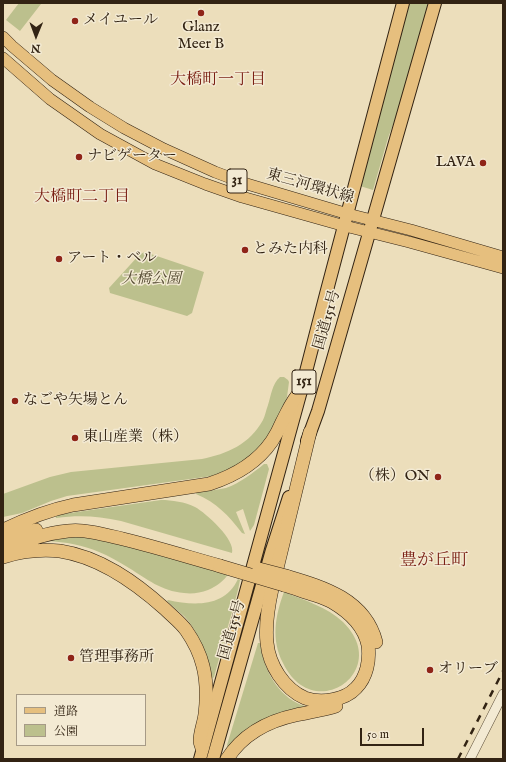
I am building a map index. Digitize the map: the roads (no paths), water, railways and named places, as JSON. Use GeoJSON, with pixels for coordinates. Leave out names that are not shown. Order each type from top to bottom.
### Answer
{"type":"FeatureCollection","features":[{"type":"Feature","properties":{"kind":"highway","name":"国道151号"},"geometry":{"type":"LineString","coordinates":[[201,754],[302,392],[326,294],[403,3]]}},
{"type":"Feature","properties":{"kind":"highway","name":"国道151号"},"geometry":{"type":"LineString","coordinates":[[213,759],[272,550],[320,403],[435,3]]}},
{"type":"Feature","properties":{"kind":"highway"},"geometry":{"type":"LineString","coordinates":[[3,530],[55,509],[210,484],[222,480],[248,466],[260,455],[272,441],[295,397],[302,392]]}},
{"type":"Feature","properties":{"kind":"highway"},"geometry":{"type":"LineString","coordinates":[[285,580],[330,601],[345,610],[356,621],[364,633],[367,641],[369,656],[368,662],[364,676],[356,688],[350,693],[337,698],[321,701],[306,698],[300,695],[288,686],[278,674],[271,659],[267,643],[267,612],[310,432]]}},
{"type":"Feature","properties":{"kind":"highway"},"geometry":{"type":"LineString","coordinates":[[3,540],[38,529],[72,524],[89,524],[132,534],[222,563]]}},
{"type":"Feature","properties":{"kind":"highway"},"geometry":{"type":"LineString","coordinates":[[3,553],[18,544],[45,536],[69,531],[83,531],[107,535],[285,580],[309,583],[338,594],[352,604],[368,622],[377,644],[376,667],[366,686],[354,698],[340,705],[297,714],[271,722],[261,727],[240,742],[232,751],[228,759]]}},
{"type":"Feature","properties":{"kind":"highway"},"geometry":{"type":"LineString","coordinates":[[3,557],[25,551],[48,550],[61,551],[86,558],[110,568],[156,601],[173,616],[186,630],[193,642],[205,676],[207,696],[200,741],[201,754]]}},
{"type":"Feature","properties":{"kind":"main road","name":"東三河環状線"},"geometry":{"type":"LineString","coordinates":[[3,37],[52,80],[90,107],[124,128],[164,149],[215,172],[247,184],[348,214],[371,226],[503,268]]}},
{"type":"Feature","properties":{"kind":"main road","name":"東三河環状線"},"geometry":{"type":"LineString","coordinates":[[3,58],[50,99],[100,134],[155,164],[204,184],[242,197],[345,226],[371,226],[411,230],[503,257]]}},
{"type":"Feature","properties":{"kind":"street"},"geometry":{"type":"LineString","coordinates":[[470,759],[503,694]]}},
{"type":"Feature","properties":{"kind":"railway"},"geometry":{"type":"LineString","coordinates":[[458,759],[503,671]]}},
{"type":"Feature","properties":{"kind":"place","name":"Glanz Meer B"},"geometry":{"type":"Point","coordinates":[201,13]}},
{"type":"Feature","properties":{"kind":"place","name":"メイユール"},"geometry":{"type":"Point","coordinates":[75,21]}},
{"type":"Feature","properties":{"kind":"place","name":"ナビゲーター"},"geometry":{"type":"Point","coordinates":[79,157]}},
{"type":"Feature","properties":{"kind":"place","name":"LAVA"},"geometry":{"type":"Point","coordinates":[483,163]}},
{"type":"Feature","properties":{"kind":"place","name":"とみた内科"},"geometry":{"type":"Point","coordinates":[245,250]}},
{"type":"Feature","properties":{"kind":"place","name":"アート・ベル"},"geometry":{"type":"Point","coordinates":[59,259]}},
{"type":"Feature","properties":{"kind":"place","name":"なごや矢場とん"},"geometry":{"type":"Point","coordinates":[15,401]}},
{"type":"Feature","properties":{"kind":"place","name":"東山産業（株）"},"geometry":{"type":"Point","coordinates":[75,438]}},
{"type":"Feature","properties":{"kind":"place","name":"（株）ON"},"geometry":{"type":"Point","coordinates":[438,477]}},
{"type":"Feature","properties":{"kind":"place","name":"管理事務所"},"geometry":{"type":"Point","coordinates":[71,658]}},
{"type":"Feature","properties":{"kind":"place","name":"オリーブ"},"geometry":{"type":"Point","coordinates":[430,670]}},
{"type":"Feature","properties":{"kind":"district","name":"大橋町一丁目"},"geometry":{"type":"Point","coordinates":[218,81]}},
{"type":"Feature","properties":{"kind":"district","name":"大橋町二丁目"},"geometry":{"type":"Point","coordinates":[82,198]}},
{"type":"Feature","properties":{"kind":"district","name":"豊が丘町"},"geometry":{"type":"Point","coordinates":[434,562]}},
{"type":"Feature","properties":{"kind":"park label","name":"大橋公園"},"geometry":{"type":"Point","coordinates":[151,280]}}]}
